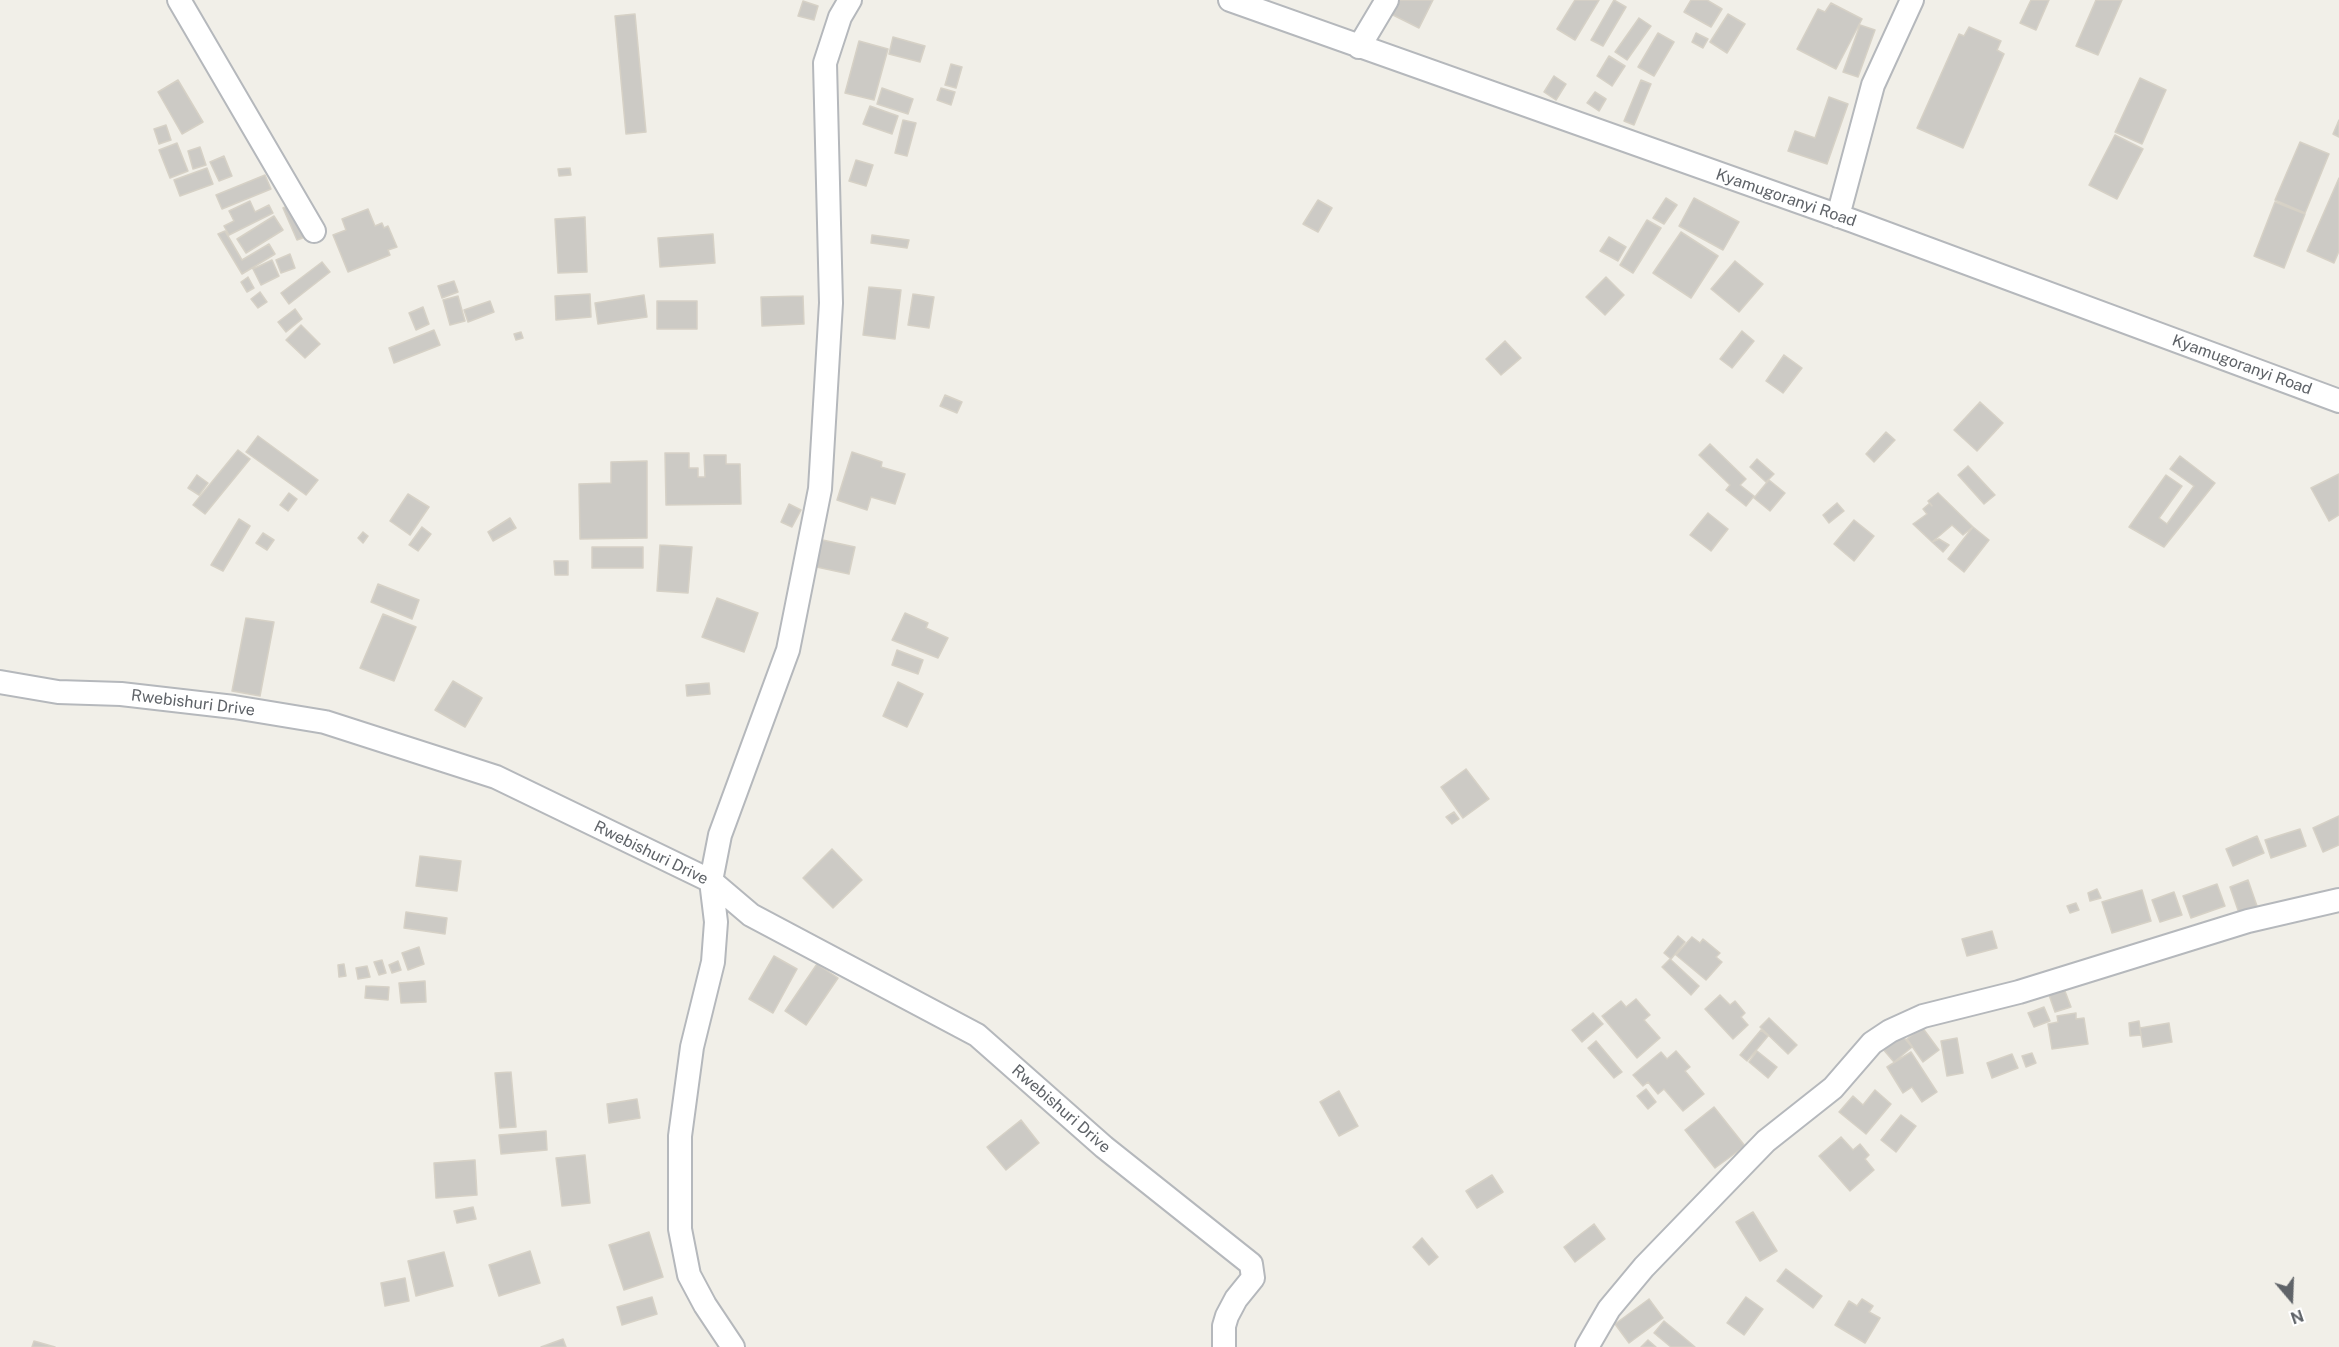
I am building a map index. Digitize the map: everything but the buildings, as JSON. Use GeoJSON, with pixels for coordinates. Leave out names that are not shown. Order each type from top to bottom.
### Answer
{"type":"FeatureCollection","features":[{"type":"Feature","properties":{"kind":"street"},"geometry":{"type":"LineString","coordinates":[[179,0],[314,231]]}},
{"type":"Feature","properties":{"kind":"street"},"geometry":{"type":"LineString","coordinates":[[733,1347],[705,1305],[689,1275],[680,1228],[681,1125],[692,1047],[713,962],[716,922],[711,881],[720,835],[788,650],[820,489],[831,303],[825,63],[840,17],[850,0]]}},
{"type":"Feature","properties":{"kind":"street","name":"Kyamugoranyi Road"},"geometry":{"type":"LineString","coordinates":[[1230,0],[1838,216],[2339,401]]}},
{"type":"Feature","properties":{"kind":"street"},"geometry":{"type":"LineString","coordinates":[[1359,47],[1387,0]]}},
{"type":"Feature","properties":{"kind":"street"},"geometry":{"type":"LineString","coordinates":[[1838,216],[1873,86],[1912,0]]}},
{"type":"Feature","properties":{"kind":"street","name":"Rwebishuri Drive"},"geometry":{"type":"LineString","coordinates":[[0,682],[58,692],[121,694],[234,706],[325,722],[496,777],[711,881],[751,915],[977,1035],[1104,1148],[1251,1264],[1253,1278],[1236,1299],[1227,1316],[1224,1347]]}},
{"type":"Feature","properties":{"kind":"street"},"geometry":{"type":"LineString","coordinates":[[1587,1347],[1609,1309],[1644,1267],[1766,1141],[1833,1088],[1867,1048],[1890,1031],[1923,1016],[2019,992],[2248,921],[2339,900]]}}]}
